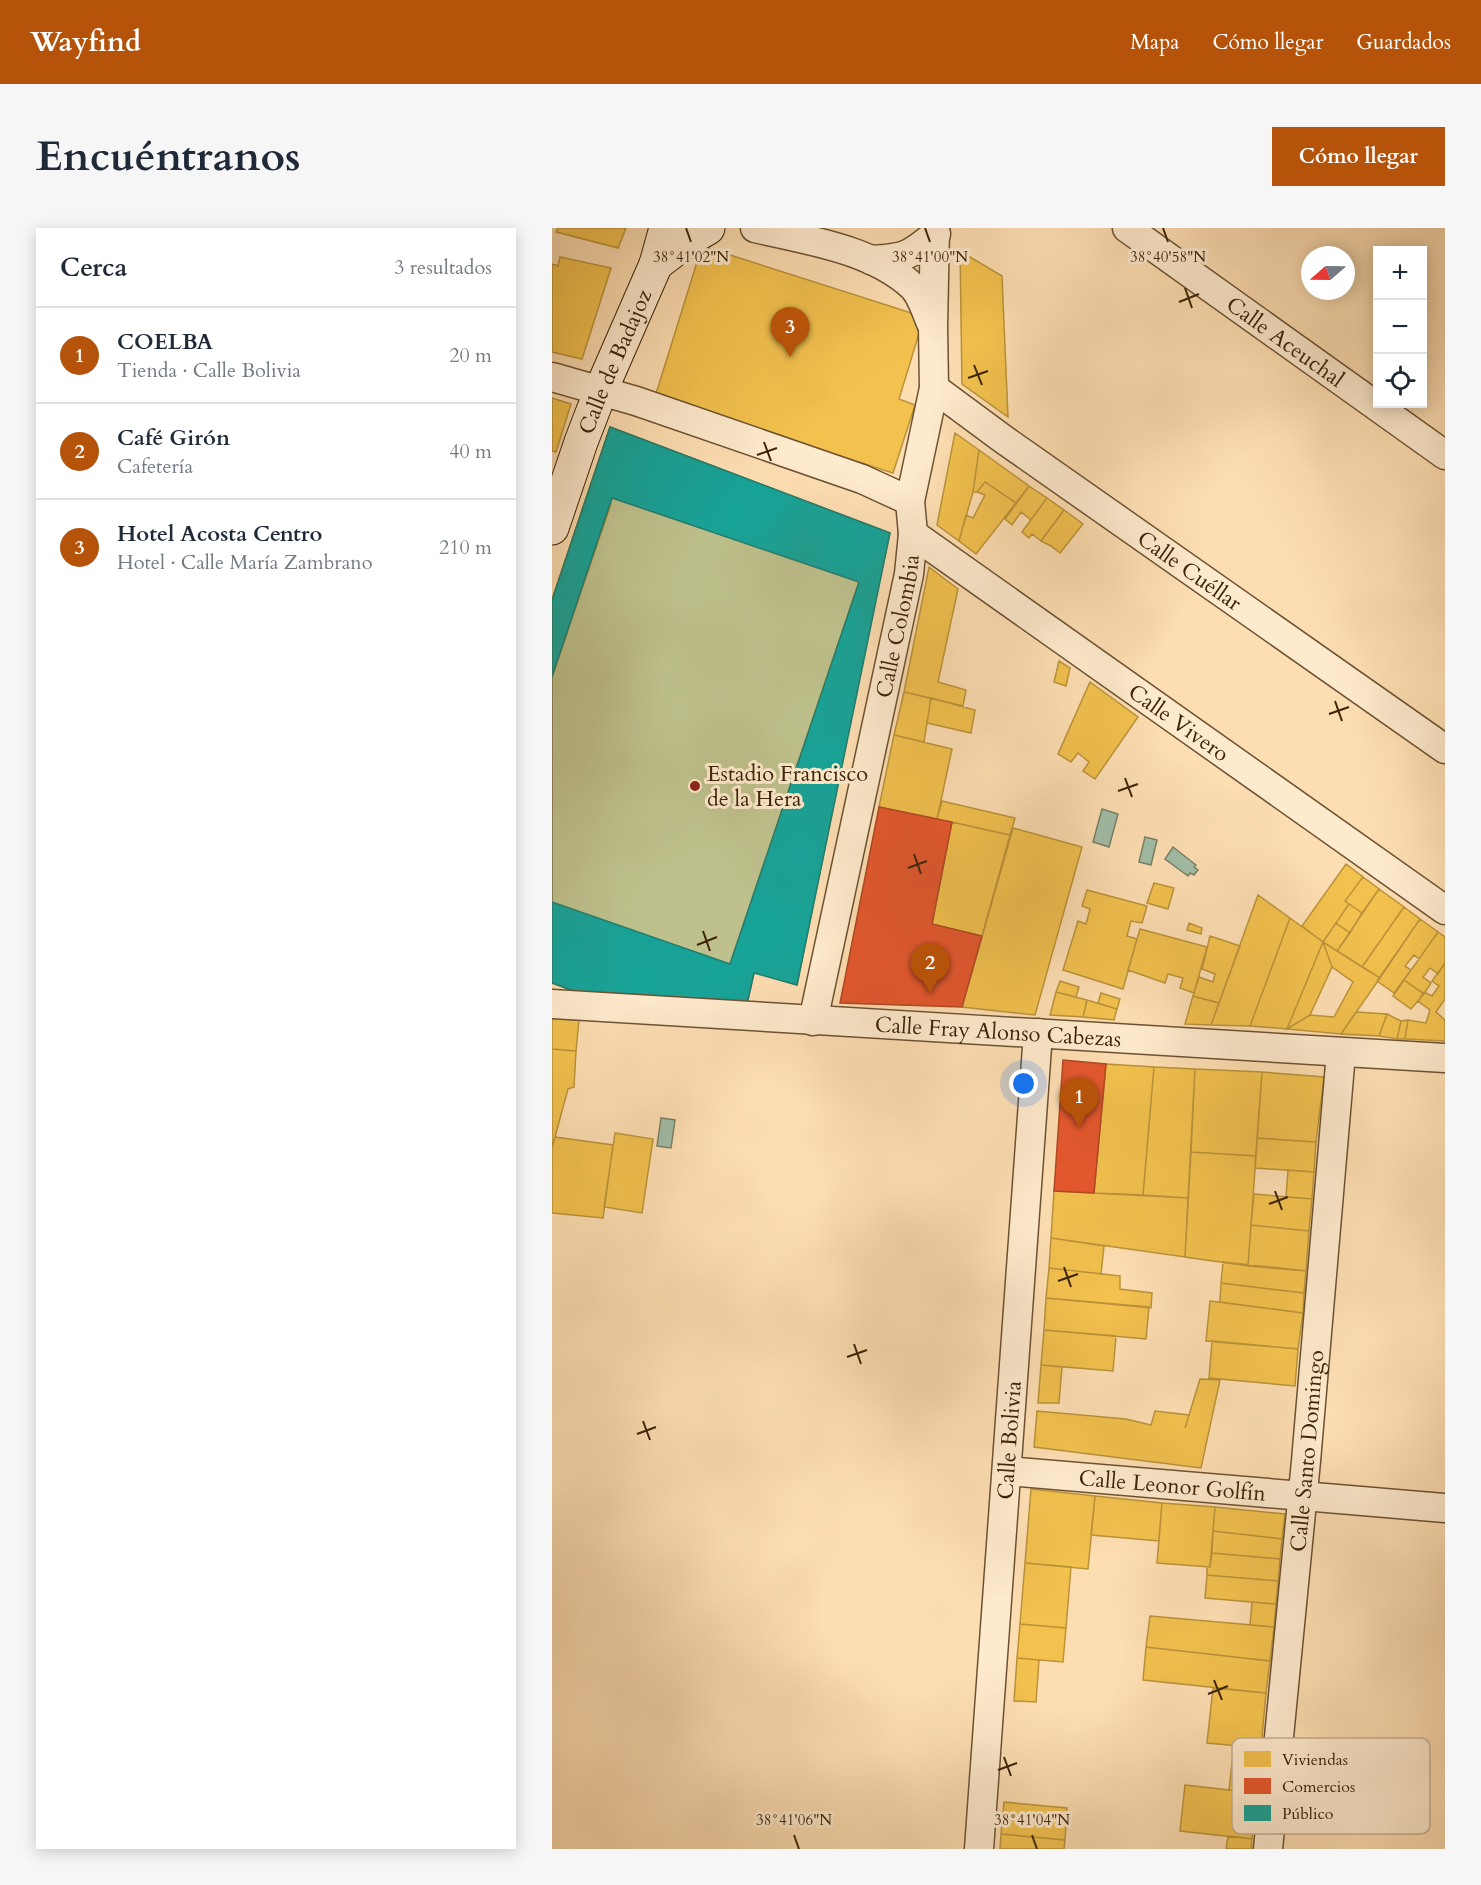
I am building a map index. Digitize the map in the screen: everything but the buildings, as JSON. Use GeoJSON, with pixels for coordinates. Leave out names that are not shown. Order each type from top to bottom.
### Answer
{"type":"FeatureCollection","features":[{"type":"Feature","properties":{"kind":"street","name":"Calle de Badajoz"},"geometry":{"type":"LineString","coordinates":[[552,528],[601,390],[656,264],[666,228]]}},
{"type":"Feature","properties":{"kind":"street","name":"Calle de Badajoz"},"geometry":{"type":"LineString","coordinates":[[656,264],[688,239],[708,228]]}},
{"type":"Feature","properties":{"kind":"street"},"geometry":{"type":"LineString","coordinates":[[755,228],[828,246],[871,260],[891,271],[914,287],[933,327]]}},
{"type":"Feature","properties":{"kind":"street"},"geometry":{"type":"LineString","coordinates":[[800,228],[828,246]]}},
{"type":"Feature","properties":{"kind":"street","name":"Calle Aceuchal"},"geometry":{"type":"LineString","coordinates":[[1127,228],[1445,455]]}},
{"type":"Feature","properties":{"kind":"street"},"geometry":{"type":"LineString","coordinates":[[871,260],[898,258],[913,252],[935,231]]}},
{"type":"Feature","properties":{"kind":"street","name":"Calle Colombia"},"geometry":{"type":"LineString","coordinates":[[813,1021],[909,574],[913,534],[910,501],[934,388],[935,231]]}},
{"type":"Feature","properties":{"kind":"street"},"geometry":{"type":"LineString","coordinates":[[552,377],[636,401],[862,479],[910,501]]}},
{"type":"Feature","properties":{"kind":"street","name":"Calle Cuéllar"},"geometry":{"type":"LineString","coordinates":[[934,388],[1003,439],[1445,749]]}},
{"type":"Feature","properties":{"kind":"street"},"geometry":{"type":"LineString","coordinates":[[862,479],[918,462]]}},
{"type":"Feature","properties":{"kind":"street","name":"Calle Vivero"},"geometry":{"type":"LineString","coordinates":[[913,534],[1445,910]]}},
{"type":"Feature","properties":{"kind":"street","name":"Calle Fray Alonso Cabezas"},"geometry":{"type":"LineString","coordinates":[[552,1004],[1445,1059]]}},
{"type":"Feature","properties":{"kind":"street","name":"Calle Bolivia"},"geometry":{"type":"LineString","coordinates":[[979,1849],[1038,1033]]}},
{"type":"Feature","properties":{"kind":"street","name":"Calle Santo Domingo"},"geometry":{"type":"LineString","coordinates":[[1278,1738],[1306,1461],[1341,1053]]}},
{"type":"Feature","properties":{"kind":"street","name":"Calle Leonor Golfín"},"geometry":{"type":"LineString","coordinates":[[1007,1471],[1445,1509]]}},
{"type":"Feature","properties":{"kind":"street","name":"Calle Santo Domingo"},"geometry":{"type":"LineString","coordinates":[[1268,1849],[1269,1834]]}},
{"type":"Feature","properties":{"kind":"green space","name":"Estadio Francisco de la Hera"},"geometry":{"type":"Polygon","coordinates":[[[610,427],[890,533],[877,592],[754,973],[747,1004],[582,994],[552,983],[552,600],[610,427]]]}},
{"type":"Feature","properties":{"kind":"shaded area"},"geometry":{"type":"Polygon","coordinates":[[[1102,809],[1118,814],[1109,847],[1093,842],[1102,809]]]}},
{"type":"Feature","properties":{"kind":"shaded area"},"geometry":{"type":"Polygon","coordinates":[[[1145,837],[1157,840],[1151,865],[1139,862],[1145,837]]]}},
{"type":"Feature","properties":{"kind":"shaded area"},"geometry":{"type":"Polygon","coordinates":[[[1173,847],[1196,865],[1194,867],[1198,870],[1194,875],[1190,873],[1188,876],[1165,859],[1173,847]]]}},
{"type":"Feature","properties":{"kind":"shaded area"},"geometry":{"type":"Polygon","coordinates":[[[661,1118],[675,1120],[671,1148],[657,1146],[661,1118]]]}},
{"type":"Feature","properties":{"kind":"place","name":"Hotel Acosta Centro"},"geometry":{"type":"Point","coordinates":[790,357]}},
{"type":"Feature","properties":{"kind":"place","name":"Estadio Francisco de la Hera"},"geometry":{"type":"Point","coordinates":[695,786]}},
{"type":"Feature","properties":{"kind":"place","name":"Café Girón"},"geometry":{"type":"Point","coordinates":[930,993]}},
{"type":"Feature","properties":{"kind":"place","name":"COELBA"},"geometry":{"type":"Point","coordinates":[1079,1127]}}]}
